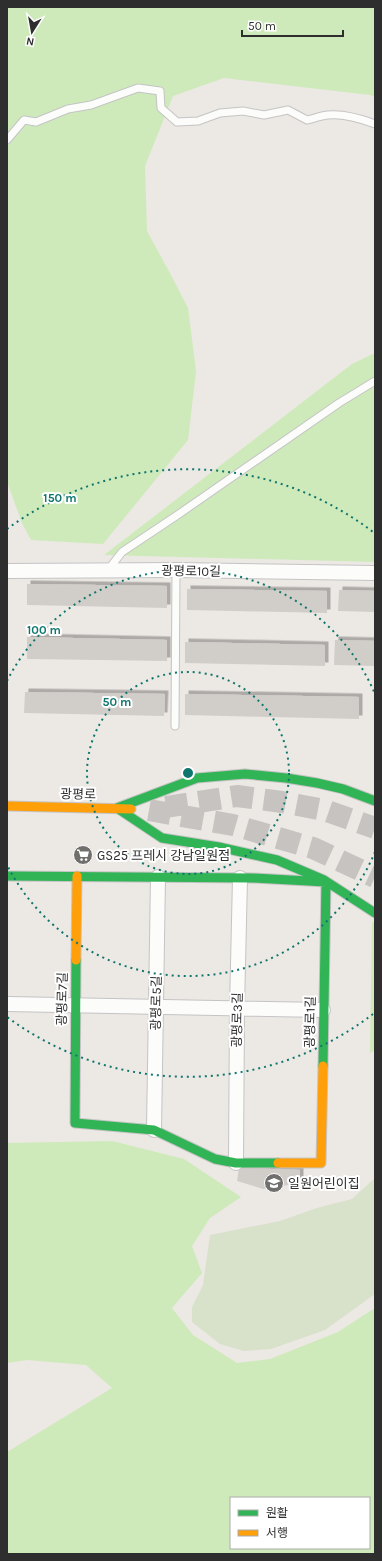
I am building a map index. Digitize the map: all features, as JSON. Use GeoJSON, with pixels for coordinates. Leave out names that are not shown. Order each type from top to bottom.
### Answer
{"type":"FeatureCollection","features":[{"type":"Feature","properties":{"kind":"street","name":"광평로10길"},"geometry":{"type":"LineString","coordinates":[[7,571],[176,570],[375,573]]}},
{"type":"Feature","properties":{"kind":"street"},"geometry":{"type":"LineString","coordinates":[[117,808],[198,778],[245,774],[317,783],[344,789],[375,801]]}},
{"type":"Feature","properties":{"kind":"street","name":"광평로"},"geometry":{"type":"LineString","coordinates":[[7,806],[141,809]]}},
{"type":"Feature","properties":{"kind":"street"},"geometry":{"type":"LineString","coordinates":[[117,808],[162,838],[219,847],[277,860],[324,880],[375,913]]}},
{"type":"Feature","properties":{"kind":"street"},"geometry":{"type":"LineString","coordinates":[[7,876],[240,878]]}},
{"type":"Feature","properties":{"kind":"street","name":"광평로7길"},"geometry":{"type":"LineString","coordinates":[[77,876],[75,1123],[154,1130]]}},
{"type":"Feature","properties":{"kind":"street","name":"광평로5길"},"geometry":{"type":"LineString","coordinates":[[154,1130],[158,877]]}},
{"type":"Feature","properties":{"kind":"street","name":"광평로1길"},"geometry":{"type":"LineString","coordinates":[[236,1163],[321,1163],[326,882],[302,879],[240,878]]}},
{"type":"Feature","properties":{"kind":"street","name":"광평로3길"},"geometry":{"type":"LineString","coordinates":[[236,1163],[240,878]]}},
{"type":"Feature","properties":{"kind":"street"},"geometry":{"type":"LineString","coordinates":[[7,1004],[323,1010]]}},
{"type":"Feature","properties":{"kind":"street"},"geometry":{"type":"LineString","coordinates":[[154,1130],[215,1159],[236,1163]]}},
{"type":"Feature","properties":{"kind":"lane"},"geometry":{"type":"LineString","coordinates":[[7,140],[24,120],[36,122],[68,109],[91,105],[138,88],[160,91],[161,108],[177,122],[198,121],[220,113],[243,111],[264,115],[288,110],[307,120],[334,114],[375,124]]}},
{"type":"Feature","properties":{"kind":"lane"},"geometry":{"type":"LineString","coordinates":[[108,570],[122,552],[339,403],[375,381]]}},
{"type":"Feature","properties":{"kind":"lane"},"geometry":{"type":"LineString","coordinates":[[175,726],[176,570]]}},
{"type":"Feature","properties":{"kind":"green space"},"geometry":{"type":"Polygon","coordinates":[[[7,7],[375,7],[375,97],[370,95],[224,78],[173,96],[145,166],[147,231],[188,308],[196,371],[188,440],[103,544],[31,540],[22,523],[7,482],[7,7]]]}},
{"type":"Feature","properties":{"kind":"green space"},"geometry":{"type":"Polygon","coordinates":[[[375,353],[375,562],[104,555],[352,364],[375,353]]]}},
{"type":"Feature","properties":{"kind":"green space"},"geometry":{"type":"Polygon","coordinates":[[[372,921],[375,924],[375,1050],[370,1053],[372,921]]]}},
{"type":"Feature","properties":{"kind":"green space"},"geometry":{"type":"Polygon","coordinates":[[[112,1141],[184,1159],[241,1197],[210,1218],[192,1246],[202,1273],[172,1308],[193,1335],[237,1363],[270,1359],[338,1332],[375,1308],[375,1554],[7,1554],[7,1452],[112,1388],[86,1365],[27,1360],[7,1363],[7,1143],[112,1141]]]}},
{"type":"Feature","properties":{"kind":"green space"},"geometry":{"type":"Polygon","coordinates":[[[375,1178],[375,1294],[325,1330],[271,1349],[244,1351],[220,1344],[192,1322],[192,1307],[203,1285],[210,1235],[280,1221],[317,1208],[352,1199],[375,1178]]]}},
{"type":"Feature","properties":{"kind":"building"},"geometry":{"type":"Polygon","coordinates":[[[27,584],[167,586],[167,608],[27,605],[27,584]]]}},
{"type":"Feature","properties":{"kind":"building"},"geometry":{"type":"Polygon","coordinates":[[[187,589],[327,591],[327,613],[187,610],[187,589]]]}},
{"type":"Feature","properties":{"kind":"building"},"geometry":{"type":"Polygon","coordinates":[[[339,590],[375,591],[375,612],[338,611],[339,590]]]}},
{"type":"Feature","properties":{"kind":"building"},"geometry":{"type":"Polygon","coordinates":[[[27,637],[167,640],[167,661],[27,659],[27,637]]]}},
{"type":"Feature","properties":{"kind":"building"},"geometry":{"type":"Polygon","coordinates":[[[335,640],[375,641],[375,666],[334,665],[335,640]]]}},
{"type":"Feature","properties":{"kind":"building"},"geometry":{"type":"Polygon","coordinates":[[[185,642],[325,645],[325,666],[185,663],[185,642]]]}},
{"type":"Feature","properties":{"kind":"building"},"geometry":{"type":"Polygon","coordinates":[[[25,692],[165,694],[164,716],[24,713],[25,692]]]}},
{"type":"Feature","properties":{"kind":"building"},"geometry":{"type":"Polygon","coordinates":[[[185,694],[359,697],[359,719],[185,715],[185,694]]]}},
{"type":"Feature","properties":{"kind":"building"},"geometry":{"type":"Polygon","coordinates":[[[239,1168],[300,1170],[300,1183],[263,1189],[237,1181],[239,1168]]]}},
{"type":"Feature","properties":{"kind":"tunnel"},"geometry":{"type":"LineString","coordinates":[[166,807],[237,796],[282,802],[324,810],[375,828]]}},
{"type":"Feature","properties":{"kind":"tunnel"},"geometry":{"type":"LineString","coordinates":[[149,810],[233,825],[313,848],[375,877]]}},
{"type":"Feature","properties":{"kind":"traffic: fast"},"geometry":{"type":"LineString","coordinates":[[117,808],[197,778],[245,774],[317,783],[343,789],[375,801]]}},
{"type":"Feature","properties":{"kind":"traffic: fast"},"geometry":{"type":"LineString","coordinates":[[117,808],[162,838],[219,847],[277,860],[324,880],[375,913]]}},
{"type":"Feature","properties":{"kind":"traffic: fast"},"geometry":{"type":"LineString","coordinates":[[7,876],[252,878],[326,882],[323,1066]]}},
{"type":"Feature","properties":{"kind":"traffic: fast"},"geometry":{"type":"LineString","coordinates":[[76,960],[75,1123],[154,1130],[215,1159],[236,1163],[278,1163]]}},
{"type":"Feature","properties":{"kind":"traffic: slow"},"geometry":{"type":"LineString","coordinates":[[7,806],[131,809]]}},
{"type":"Feature","properties":{"kind":"traffic: slow"},"geometry":{"type":"LineString","coordinates":[[76,960],[77,876]]}},
{"type":"Feature","properties":{"kind":"traffic: slow"},"geometry":{"type":"LineString","coordinates":[[278,1163],[321,1163],[323,1066]]}},
{"type":"Feature","properties":{"kind":"place","name":"GS25 프레시 강남일원점"},"geometry":{"type":"Point","coordinates":[83,855]}},
{"type":"Feature","properties":{"kind":"place","name":"일원어린이집"},"geometry":{"type":"Point","coordinates":[274,1183]}}]}
